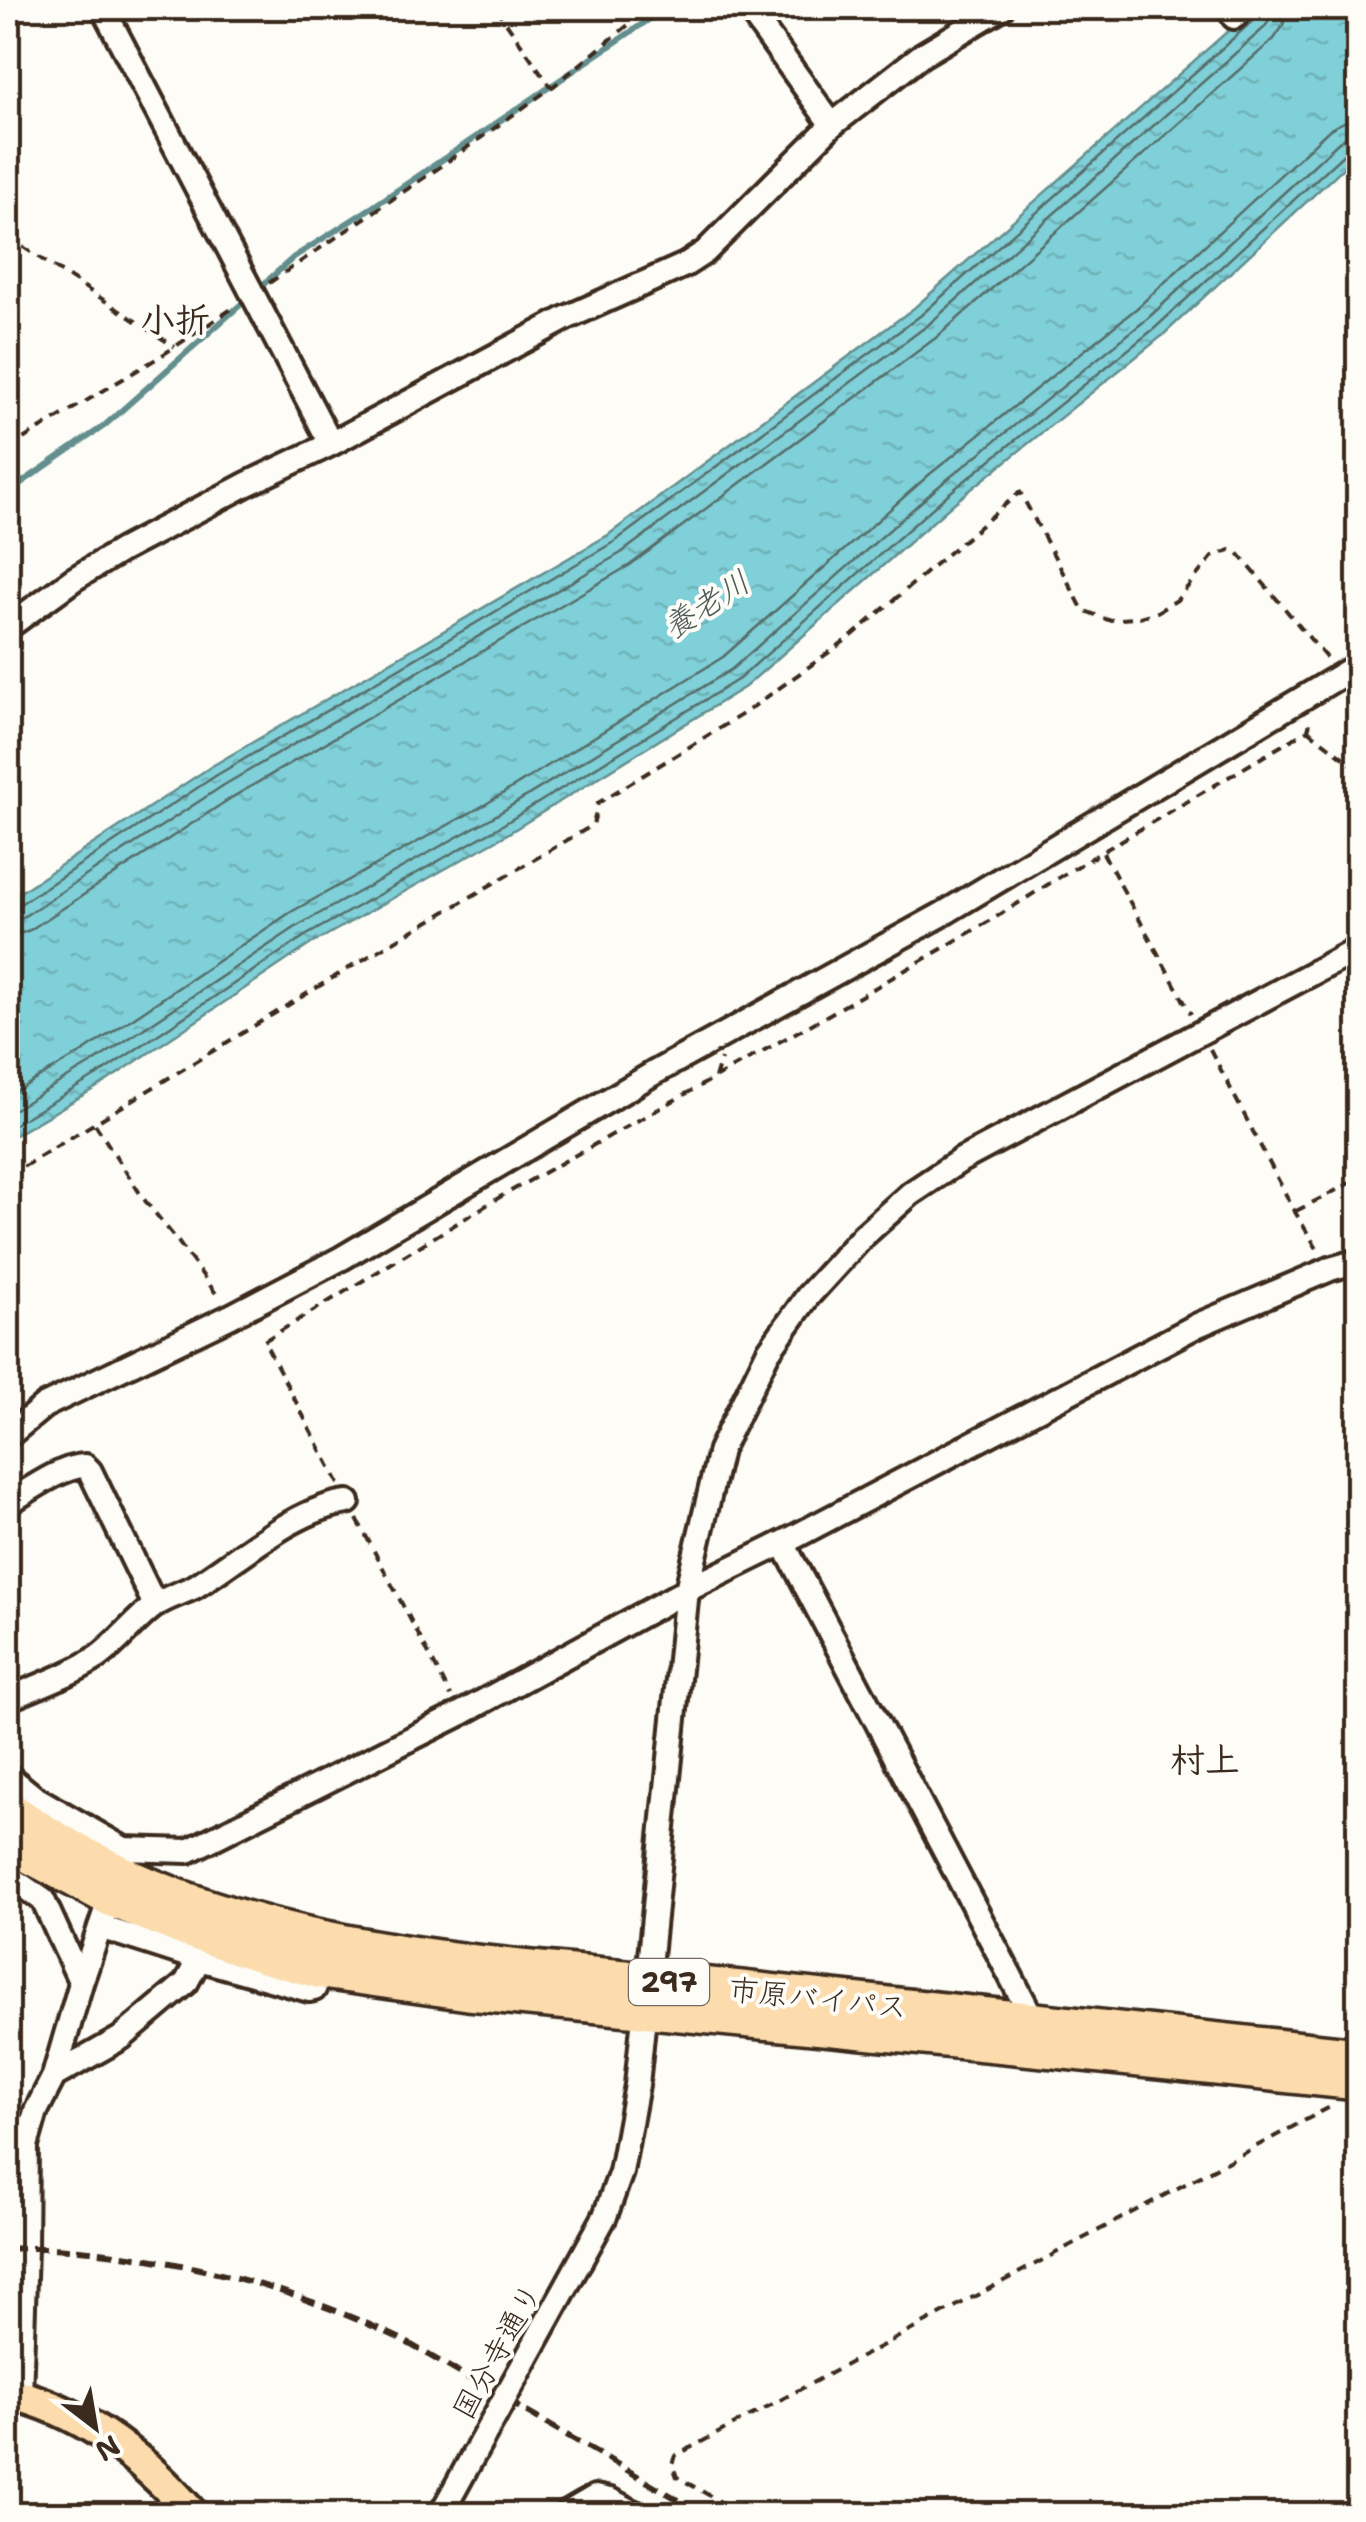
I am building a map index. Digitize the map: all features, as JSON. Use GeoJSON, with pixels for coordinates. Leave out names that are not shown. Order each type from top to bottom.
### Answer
{"type":"FeatureCollection","features":[{"type":"Feature","properties":{"kind":"highway","name":"市原バイパス"},"geometry":{"type":"LineString","coordinates":[[8,1808],[96,1863],[208,1909],[259,1925],[344,1943],[648,1994],[1356,2073]]}},
{"type":"Feature","properties":{"kind":"highway","name":"市原バイパス"},"geometry":{"type":"LineString","coordinates":[[8,1841],[105,1912],[191,1931],[322,1971],[468,1992],[648,1994],[1034,2021],[1356,2073]]}},
{"type":"Feature","properties":{"kind":"main road"},"geometry":{"type":"LineString","coordinates":[[14,2395],[66,2414],[103,2434],[136,2457],[192,2514]]}},
{"type":"Feature","properties":{"kind":"street"},"geometry":{"type":"LineString","coordinates":[[104,8],[331,444]]}},
{"type":"Feature","properties":{"kind":"street"},"geometry":{"type":"LineString","coordinates":[[748,8],[832,125]]}},
{"type":"Feature","properties":{"kind":"street"},"geometry":{"type":"LineString","coordinates":[[8,627],[74,578],[122,550],[566,318],[685,265],[705,252],[832,125],[922,55],[1001,8]]}},
{"type":"Feature","properties":{"kind":"street"},"geometry":{"type":"LineString","coordinates":[[8,1436],[44,1406],[342,1258],[654,1073],[941,915],[1340,676]]}},
{"type":"Feature","properties":{"kind":"street","name":"国分寺通り"},"geometry":{"type":"LineString","coordinates":[[442,2514],[605,2216],[621,2172],[648,1994],[688,1590],[720,1450],[768,1352],[808,1296],[862,1236],[910,1194],[961,1160],[1358,949]]}},
{"type":"Feature","properties":{"kind":"street"},"geometry":{"type":"LineString","coordinates":[[8,1776],[34,1797],[124,1849],[188,1851],[460,1714],[688,1590],[1198,1325],[1358,1261]]}},
{"type":"Feature","properties":{"kind":"street"},"geometry":{"type":"LineString","coordinates":[[8,1502],[66,1470],[85,1466],[156,1604]]}},
{"type":"Feature","properties":{"kind":"street"},"geometry":{"type":"LineString","coordinates":[[8,1698],[93,1660],[156,1604],[195,1586],[328,1504],[348,1502]]}},
{"type":"Feature","properties":{"kind":"street"},"geometry":{"type":"LineString","coordinates":[[783,1543],[1034,2021]]}},
{"type":"Feature","properties":{"kind":"street"},"geometry":{"type":"LineString","coordinates":[[8,1876],[43,1900],[81,1983]]}},
{"type":"Feature","properties":{"kind":"street"},"geometry":{"type":"LineString","coordinates":[[14,2395],[25,2248],[26,2146],[36,2111],[54,2076],[105,1912],[198,1959],[309,1990],[314,1990],[322,1971]]}},
{"type":"Feature","properties":{"kind":"street"},"geometry":{"type":"LineString","coordinates":[[54,2076],[121,2038],[186,1983],[198,1959]]}},
{"type":"Feature","properties":{"kind":"street"},"geometry":{"type":"LineString","coordinates":[[566,2514],[595,2497],[637,2514]]}},
{"type":"Feature","properties":{"kind":"path"},"geometry":{"type":"LineString","coordinates":[[496,8],[551,87]]}},
{"type":"Feature","properties":{"kind":"path"},"geometry":{"type":"LineString","coordinates":[[8,448],[175,348],[437,169],[551,87],[649,8]]}},
{"type":"Feature","properties":{"kind":"path"},"geometry":{"type":"LineString","coordinates":[[8,237],[175,348]]}},
{"type":"Feature","properties":{"kind":"path"},"geometry":{"type":"LineString","coordinates":[[8,1176],[349,968],[593,826],[598,803],[746,712],[853,635],[1020,492],[1083,610],[1108,620],[1156,612],[1177,600],[1212,557],[1230,550],[1238,553],[1340,676],[1308,730],[835,1011],[500,1198],[264,1341],[460,1714]]}},
{"type":"Feature","properties":{"kind":"path"},"geometry":{"type":"LineString","coordinates":[[1308,730],[1358,769]]}},
{"type":"Feature","properties":{"kind":"path"},"geometry":{"type":"LineString","coordinates":[[1104,853],[1295,1212],[1330,1269]]}},
{"type":"Feature","properties":{"kind":"path"},"geometry":{"type":"LineString","coordinates":[[94,1123],[143,1198],[231,1316]]}},
{"type":"Feature","properties":{"kind":"path"},"geometry":{"type":"LineString","coordinates":[[1295,1212],[1358,1179]]}},
{"type":"Feature","properties":{"kind":"path"},"geometry":{"type":"LineString","coordinates":[[742,2514],[677,2477],[672,2464],[675,2456],[1338,2103],[1356,2073]]}},
{"type":"Feature","properties":{"kind":"water","name":"養老川"},"geometry":{"type":"Polygon","coordinates":[[[1254,8],[1358,8],[1358,154],[1162,336],[954,503],[745,687],[504,836],[311,944],[104,1083],[8,1139],[8,900],[212,766],[608,535],[914,308],[1254,8]]]}},
{"type":"Feature","properties":{"kind":"waterway"},"geometry":{"type":"LineString","coordinates":[[257,290],[294,257],[666,8]]}},
{"type":"Feature","properties":{"kind":"waterway"},"geometry":{"type":"LineString","coordinates":[[8,492],[104,426],[247,299]]}},
{"type":"Feature","properties":{"kind":"railway"},"geometry":{"type":"LineString","coordinates":[[8,2249],[84,2250],[166,2262],[269,2287],[335,2310],[401,2339],[703,2514]]}},
{"type":"Feature","properties":{"kind":"district","name":"小折"},"geometry":{"type":"Point","coordinates":[175,319]}},
{"type":"Feature","properties":{"kind":"district","name":"村上"},"geometry":{"type":"Point","coordinates":[1205,1759]}}]}
